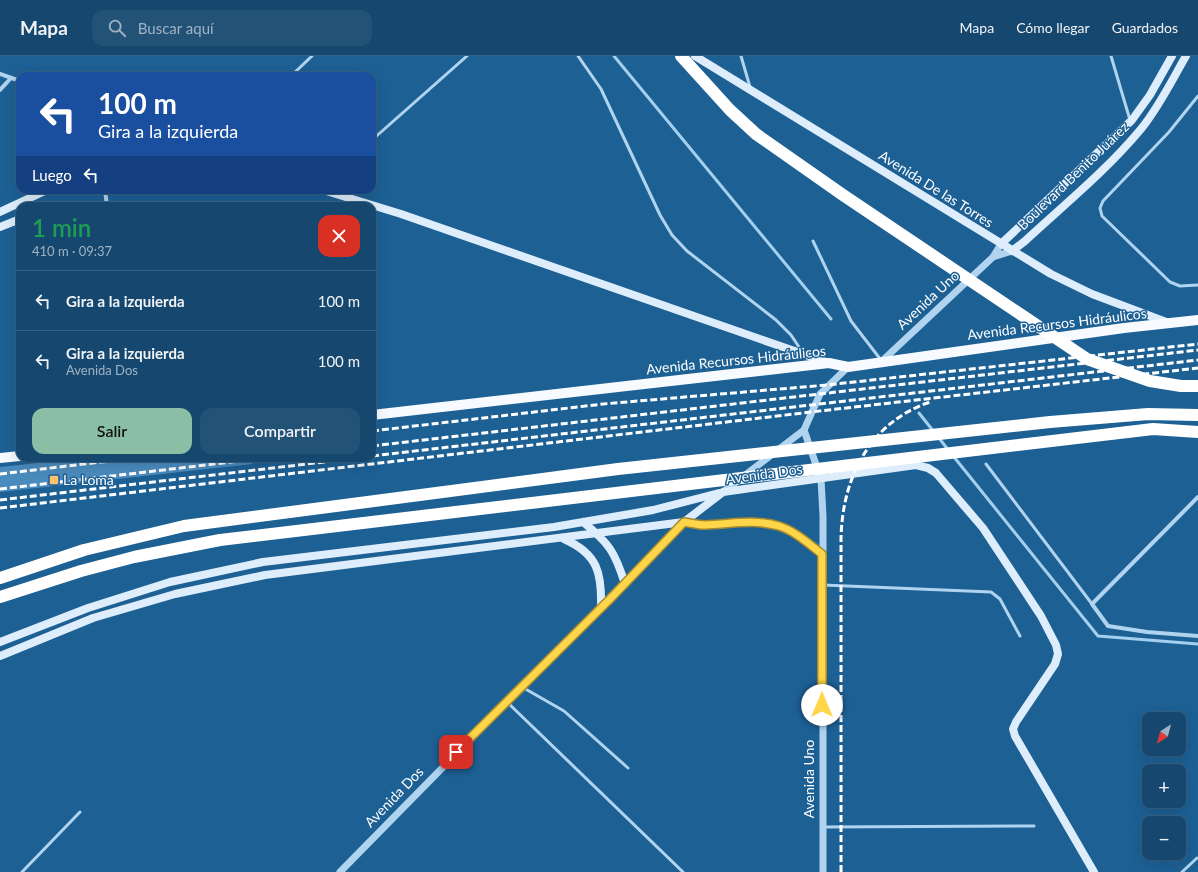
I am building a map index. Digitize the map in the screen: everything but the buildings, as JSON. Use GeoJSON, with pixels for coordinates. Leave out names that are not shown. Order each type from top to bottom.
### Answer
{"type":"FeatureCollection","features":[{"type":"Feature","properties":{"kind":"highway"},"geometry":{"type":"LineString","coordinates":[[681,56],[730,110],[756,134],[1087,359],[1150,381],[1181,386],[1198,386]]}},
{"type":"Feature","properties":{"kind":"highway"},"geometry":{"type":"LineString","coordinates":[[0,578],[84,550],[184,526],[618,469],[1050,422],[1148,414],[1198,415]]}},
{"type":"Feature","properties":{"kind":"highway"},"geometry":{"type":"LineString","coordinates":[[0,597],[81,571],[126,559],[220,540],[1153,429],[1198,432]]}},
{"type":"Feature","properties":{"kind":"main road","name":"Avenida De las Torres"},"geometry":{"type":"LineString","coordinates":[[696,56],[1051,274],[1092,294],[1173,324]]}},
{"type":"Feature","properties":{"kind":"main road","name":"Boulevard Benito Juárez"},"geometry":{"type":"LineString","coordinates":[[1001,244],[1130,122],[1150,95],[1172,56]]}},
{"type":"Feature","properties":{"kind":"main road","name":"Boulevard Benito Juárez"},"geometry":{"type":"LineString","coordinates":[[1012,251],[1025,241],[1124,148],[1142,128],[1160,101],[1186,56]]}},
{"type":"Feature","properties":{"kind":"main road"},"geometry":{"type":"LineString","coordinates":[[21,202],[38,194]]}},
{"type":"Feature","properties":{"kind":"main road"},"geometry":{"type":"LineString","coordinates":[[336,194],[362,202]]}},
{"type":"Feature","properties":{"kind":"main road"},"geometry":{"type":"LineString","coordinates":[[0,212],[16,205]]}},
{"type":"Feature","properties":{"kind":"main road"},"geometry":{"type":"LineString","coordinates":[[376,206],[829,362]]}},
{"type":"Feature","properties":{"kind":"main road"},"geometry":{"type":"LineString","coordinates":[[0,227],[16,221]]}},
{"type":"Feature","properties":{"kind":"main road","name":"Avenida Recursos Hidráulicos"},"geometry":{"type":"LineString","coordinates":[[376,415],[829,362],[848,367],[1124,328],[1173,324],[1197,319]]}},
{"type":"Feature","properties":{"kind":"main road"},"geometry":{"type":"LineString","coordinates":[[0,458],[16,456]]}},
{"type":"Feature","properties":{"kind":"main road","name":"Avenida Dos"},"geometry":{"type":"LineString","coordinates":[[684,522],[723,492],[821,480],[916,465],[928,468],[944,481],[983,528],[1041,616],[1056,645],[1058,654],[1055,664],[1016,722],[1013,729],[1014,736],[1094,872]]}},
{"type":"Feature","properties":{"kind":"main road"},"geometry":{"type":"LineString","coordinates":[[0,642],[88,608],[170,582],[263,562],[583,522],[653,510],[723,492]]}},
{"type":"Feature","properties":{"kind":"main road"},"geometry":{"type":"LineString","coordinates":[[583,522],[603,539],[613,553],[625,584]]}},
{"type":"Feature","properties":{"kind":"main road"},"geometry":{"type":"LineString","coordinates":[[0,656],[93,618],[175,594],[265,575],[564,539],[596,533],[684,522]]}},
{"type":"Feature","properties":{"kind":"main road"},"geometry":{"type":"LineString","coordinates":[[564,539],[576,544],[589,554],[597,566],[601,579],[601,608]]}},
{"type":"Feature","properties":{"kind":"street"},"geometry":{"type":"LineString","coordinates":[[0,74],[16,80]]}},
{"type":"Feature","properties":{"kind":"street"},"geometry":{"type":"LineString","coordinates":[[0,90],[11,78]]}},
{"type":"Feature","properties":{"kind":"street"},"geometry":{"type":"LineString","coordinates":[[344,194],[367,202]]}},
{"type":"Feature","properties":{"kind":"street"},"geometry":{"type":"LineString","coordinates":[[376,205],[401,214]]}},
{"type":"Feature","properties":{"kind":"street","name":"Avenida Uno"},"geometry":{"type":"LineString","coordinates":[[882,361],[993,257],[1001,244]]}},
{"type":"Feature","properties":{"kind":"street","name":"Avenida Uno"},"geometry":{"type":"LineString","coordinates":[[993,257],[1012,251]]}},
{"type":"Feature","properties":{"kind":"street"},"geometry":{"type":"LineString","coordinates":[[723,492],[804,430],[820,394],[848,367]]}},
{"type":"Feature","properties":{"kind":"street","name":"Avenida Uno"},"geometry":{"type":"LineString","coordinates":[[804,430],[821,480],[823,516],[823,872]]}},
{"type":"Feature","properties":{"kind":"street"},"geometry":{"type":"LineString","coordinates":[[1198,497],[1092,604],[1108,626],[1147,632],[1198,636]]}},
{"type":"Feature","properties":{"kind":"street"},"geometry":{"type":"LineString","coordinates":[[684,522],[703,525],[736,522],[761,522],[780,526],[804,538],[822,554]]}},
{"type":"Feature","properties":{"kind":"street","name":"Avenida Dos"},"geometry":{"type":"LineString","coordinates":[[340,872],[506,701],[625,584],[684,522]]}},
{"type":"Feature","properties":{"kind":"lane"},"geometry":{"type":"LineString","coordinates":[[295,72],[312,56]]}},
{"type":"Feature","properties":{"kind":"lane"},"geometry":{"type":"LineString","coordinates":[[376,136],[467,56]]}},
{"type":"Feature","properties":{"kind":"lane"},"geometry":{"type":"LineString","coordinates":[[578,56],[601,89],[660,215],[672,235],[687,251],[776,320],[791,335],[803,354]]}},
{"type":"Feature","properties":{"kind":"lane"},"geometry":{"type":"LineString","coordinates":[[741,56],[751,90]]}},
{"type":"Feature","properties":{"kind":"lane"},"geometry":{"type":"LineString","coordinates":[[1111,56],[1130,122]]}},
{"type":"Feature","properties":{"kind":"lane"},"geometry":{"type":"LineString","coordinates":[[1198,96],[1169,132],[1103,201],[1100,208],[1102,216],[1170,282],[1180,286],[1198,285]]}},
{"type":"Feature","properties":{"kind":"lane"},"geometry":{"type":"LineString","coordinates":[[812,241],[851,321],[882,361]]}},
{"type":"Feature","properties":{"kind":"lane"},"geometry":{"type":"LineString","coordinates":[[986,464],[1092,604]]}},
{"type":"Feature","properties":{"kind":"lane"},"geometry":{"type":"LineString","coordinates":[[822,585],[991,592],[1000,599],[1020,636]]}},
{"type":"Feature","properties":{"kind":"lane"},"geometry":{"type":"LineString","coordinates":[[521,686],[564,712],[628,768]]}},
{"type":"Feature","properties":{"kind":"lane"},"geometry":{"type":"LineString","coordinates":[[506,701],[683,872]]}},
{"type":"Feature","properties":{"kind":"lane"},"geometry":{"type":"LineString","coordinates":[[22,872],[80,812]]}},
{"type":"Feature","properties":{"kind":"lane"},"geometry":{"type":"LineString","coordinates":[[823,827],[1034,826]]}},
{"type":"Feature","properties":{"kind":"lane"},"geometry":{"type":"LineString","coordinates":[[1182,872],[1197,858]]}},
{"type":"Feature","properties":{"kind":"waterway"},"geometry":{"type":"LineString","coordinates":[[614,56],[831,319]]}},
{"type":"Feature","properties":{"kind":"waterway"},"geometry":{"type":"LineString","coordinates":[[919,413],[934,432]]}},
{"type":"Feature","properties":{"kind":"waterway"},"geometry":{"type":"LineString","coordinates":[[939,438],[949,451]]}},
{"type":"Feature","properties":{"kind":"waterway"},"geometry":{"type":"LineString","coordinates":[[954,457],[1098,636],[1198,644]]}},
{"type":"Feature","properties":{"kind":"railway"},"geometry":{"type":"LineString","coordinates":[[376,431],[603,404],[827,385],[1198,344]]}},
{"type":"Feature","properties":{"kind":"railway"},"geometry":{"type":"LineString","coordinates":[[376,446],[1198,350]]}},
{"type":"Feature","properties":{"kind":"railway"},"geometry":{"type":"LineString","coordinates":[[376,456],[1198,360]]}},
{"type":"Feature","properties":{"kind":"railway"},"geometry":{"type":"LineString","coordinates":[[0,508],[811,412],[1198,368]]}},
{"type":"Feature","properties":{"kind":"railway"},"geometry":{"type":"LineString","coordinates":[[841,872],[841,539],[843,516],[847,495],[854,474],[863,455],[876,438],[891,423],[909,411],[930,402]]}},
{"type":"Feature","properties":{"kind":"railway"},"geometry":{"type":"LineString","coordinates":[[0,474],[101,462]]}},
{"type":"Feature","properties":{"kind":"railway"},"geometry":{"type":"LineString","coordinates":[[0,489],[232,462]]}},
{"type":"Feature","properties":{"kind":"railway"},"geometry":{"type":"LineString","coordinates":[[0,500],[324,462]]}},
{"type":"Feature","properties":{"kind":"place","name":"La Loma"},"geometry":{"type":"Point","coordinates":[54,480]}},
{"type":"Feature","properties":{"kind":"route"},"geometry":{"type":"LineString","coordinates":[[456,752],[609,600],[684,522],[703,525],[736,522],[761,522],[780,526],[804,538],[822,554],[822,705]]}}]}
